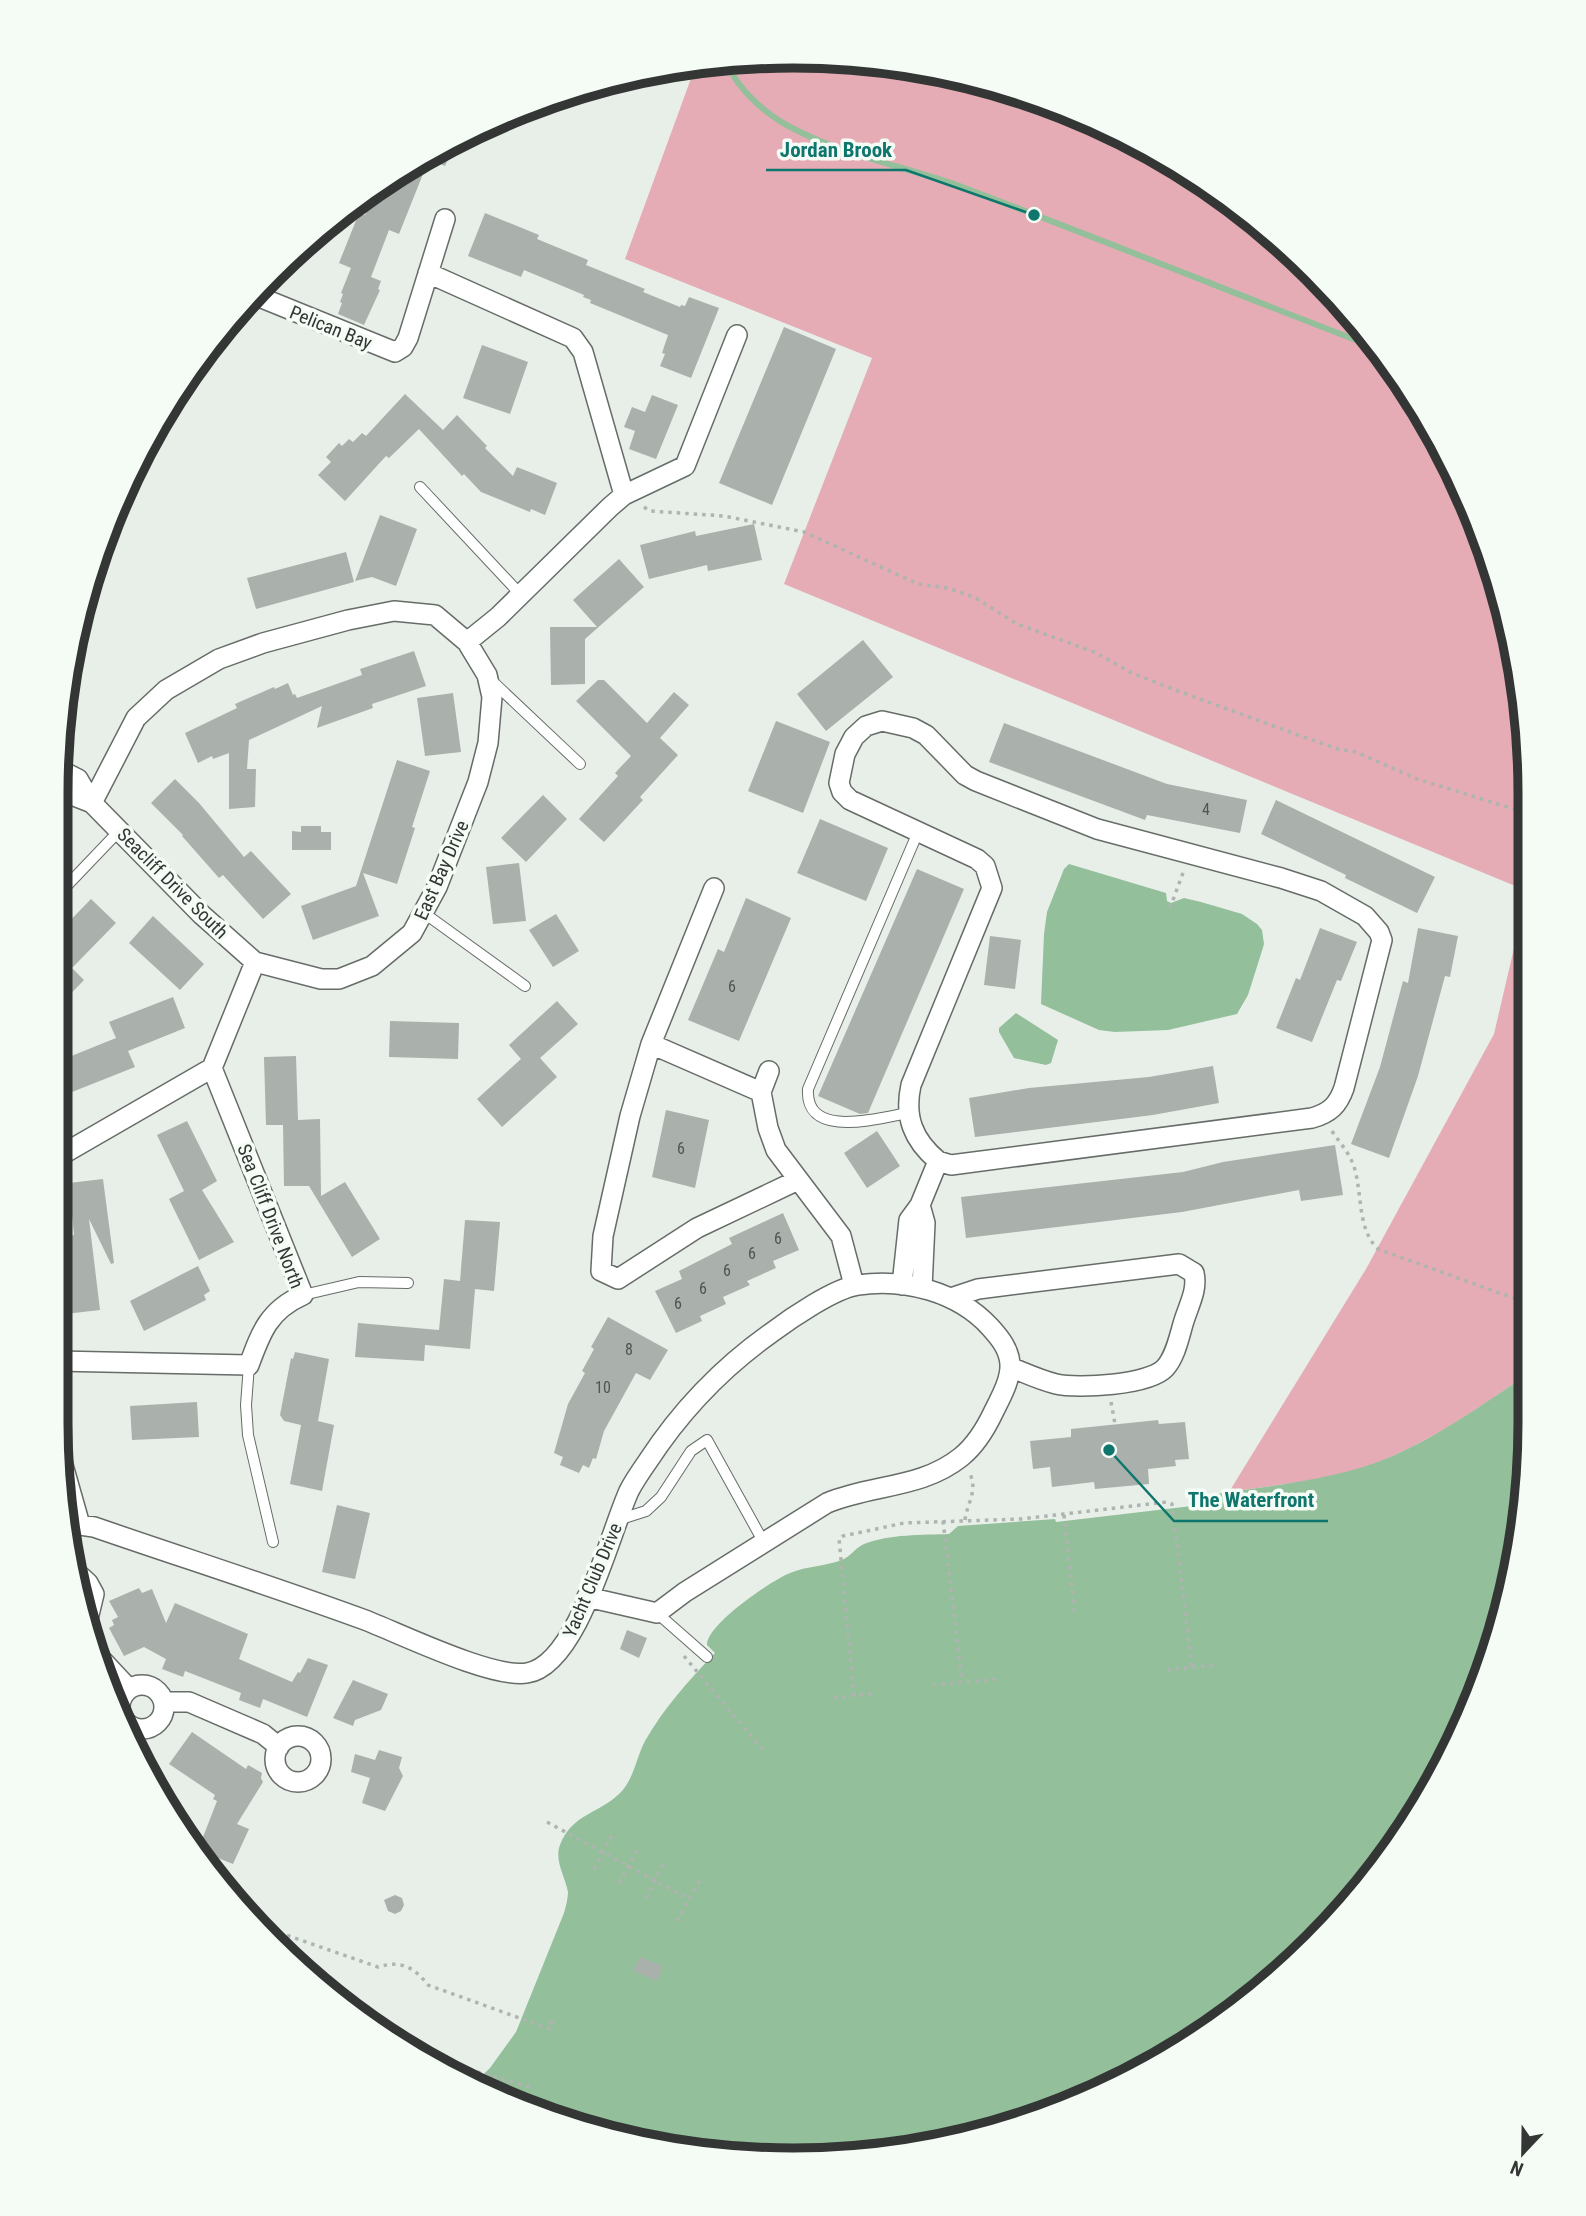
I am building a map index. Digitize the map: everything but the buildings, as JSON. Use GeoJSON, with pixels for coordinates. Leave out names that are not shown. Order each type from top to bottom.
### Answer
{"type":"FeatureCollection","features":[{"type":"Feature","properties":{"kind":"street","name":"Pelican Bay"},"geometry":{"type":"LineString","coordinates":[[263,300],[395,352],[408,338],[445,219]]}},
{"type":"Feature","properties":{"kind":"street"},"geometry":{"type":"LineString","coordinates":[[428,273],[573,338],[579,344],[624,495]]}},
{"type":"Feature","properties":{"kind":"street"},"geometry":{"type":"LineString","coordinates":[[467,642],[521,595],[624,495],[685,466],[737,335]]}},
{"type":"Feature","properties":{"kind":"street","name":"East Bay Drive"},"geometry":{"type":"LineString","coordinates":[[92,803],[136,718],[166,691],[219,659],[263,643],[348,620],[394,611],[435,615],[467,642],[487,675],[492,697],[488,743],[478,782],[424,913],[412,933],[372,966],[339,979],[321,979],[256,962]]}},
{"type":"Feature","properties":{"kind":"street"},"geometry":{"type":"LineString","coordinates":[[882,721],[913,728],[926,735],[957,768],[976,781],[1097,829],[1321,891],[1365,916],[1374,925],[1382,940],[1339,1102],[1323,1115],[951,1165],[938,1161],[922,1144],[911,1125],[908,1113],[911,1085],[992,888],[985,866],[977,859],[918,832],[862,807],[842,792],[839,783],[845,754],[854,737],[866,726],[882,721]]}},
{"type":"Feature","properties":{"kind":"street","name":"Seacliff Drive South"},"geometry":{"type":"LineString","coordinates":[[69,774],[78,779],[92,803],[202,915],[256,962]]}},
{"type":"Feature","properties":{"kind":"street","name":"Seacliff Drive South"},"geometry":{"type":"LineString","coordinates":[[68,794],[92,803]]}},
{"type":"Feature","properties":{"kind":"street"},"geometry":{"type":"LineString","coordinates":[[714,888],[651,1044],[630,1116],[603,1236],[601,1271],[618,1279],[698,1228],[798,1180]]}},
{"type":"Feature","properties":{"kind":"street"},"geometry":{"type":"LineString","coordinates":[[68,1151],[212,1068],[256,962]]}},
{"type":"Feature","properties":{"kind":"street"},"geometry":{"type":"LineString","coordinates":[[651,1044],[761,1092]]}},
{"type":"Feature","properties":{"kind":"street","name":"Sea Cliff Drive North"},"geometry":{"type":"LineString","coordinates":[[212,1068],[303,1295],[286,1303],[268,1320],[249,1365]]}},
{"type":"Feature","properties":{"kind":"street"},"geometry":{"type":"LineString","coordinates":[[769,1071],[761,1092],[768,1128],[776,1150],[841,1236],[854,1285]]}},
{"type":"Feature","properties":{"kind":"street"},"geometry":{"type":"LineString","coordinates":[[912,1286],[909,1220],[920,1205],[938,1161]]}},
{"type":"Feature","properties":{"kind":"street"},"geometry":{"type":"LineString","coordinates":[[587,1598],[657,1613],[763,1541],[827,1503],[851,1494],[902,1486],[928,1477],[962,1457],[981,1435],[1003,1393],[1010,1367],[1057,1384],[1072,1386],[1153,1377],[1166,1368],[1172,1357],[1196,1282],[1194,1273],[1179,1264],[978,1289],[951,1298]]}},
{"type":"Feature","properties":{"kind":"street","name":"Yacht Club Drive"},"geometry":{"type":"LineString","coordinates":[[75,1526],[94,1527],[362,1619],[478,1665],[527,1673],[542,1668],[556,1657],[569,1639],[630,1488],[669,1429],[734,1362],[809,1307],[854,1285],[912,1286],[951,1298],[985,1321],[1002,1341],[1008,1353],[1010,1367]]}},
{"type":"Feature","properties":{"kind":"street"},"geometry":{"type":"LineString","coordinates":[[68,1361],[249,1365]]}},
{"type":"Feature","properties":{"kind":"street"},"geometry":{"type":"LineString","coordinates":[[86,1581],[94,1594],[91,1602]]}},
{"type":"Feature","properties":{"kind":"street"},"geometry":{"type":"LineString","coordinates":[[113,1671],[129,1689]]}},
{"type":"Feature","properties":{"kind":"street"},"geometry":{"type":"LineString","coordinates":[[123,1699],[124,1694],[136,1685],[150,1686],[161,1695],[164,1710],[158,1723],[152,1727],[135,1726]]}},
{"type":"Feature","properties":{"kind":"street"},"geometry":{"type":"LineString","coordinates":[[164,1702],[189,1702],[263,1734],[279,1747]]}},
{"type":"Feature","properties":{"kind":"lane"},"geometry":{"type":"LineString","coordinates":[[420,487],[521,595]]}},
{"type":"Feature","properties":{"kind":"lane"},"geometry":{"type":"LineString","coordinates":[[487,675],[580,764]]}},
{"type":"Feature","properties":{"kind":"lane"},"geometry":{"type":"LineString","coordinates":[[68,884],[120,830]]}},
{"type":"Feature","properties":{"kind":"lane"},"geometry":{"type":"LineString","coordinates":[[908,1113],[861,1121],[836,1122],[818,1115],[811,1108],[808,1089],[918,832]]}},
{"type":"Feature","properties":{"kind":"lane"},"geometry":{"type":"LineString","coordinates":[[424,913],[525,985]]}},
{"type":"Feature","properties":{"kind":"lane"},"geometry":{"type":"LineString","coordinates":[[303,1295],[359,1282],[408,1283]]}},
{"type":"Feature","properties":{"kind":"lane"},"geometry":{"type":"LineString","coordinates":[[249,1365],[246,1405],[248,1435],[272,1542]]}},
{"type":"Feature","properties":{"kind":"lane"},"geometry":{"type":"LineString","coordinates":[[617,1520],[646,1511],[661,1497],[691,1451],[707,1440],[763,1541]]}},
{"type":"Feature","properties":{"kind":"lane"},"geometry":{"type":"LineString","coordinates":[[657,1613],[707,1657]]}},
{"type":"Feature","properties":{"kind":"path"},"geometry":{"type":"LineString","coordinates":[[624,495],[650,511],[724,516],[804,532],[918,584],[948,588],[974,597],[1017,624],[1094,652],[1132,673],[1301,736],[1338,749],[1356,752],[1417,779],[1518,811]]}},
{"type":"Feature","properties":{"kind":"path"},"geometry":{"type":"LineString","coordinates":[[1170,908],[1181,878]]}},
{"type":"Feature","properties":{"kind":"path"},"geometry":{"type":"LineString","coordinates":[[1323,1115],[1354,1166],[1362,1214],[1373,1245],[1387,1253],[1518,1300]]}},
{"type":"Feature","properties":{"kind":"path"},"geometry":{"type":"LineString","coordinates":[[962,1457],[974,1488],[965,1520]]}},
{"type":"Feature","properties":{"kind":"path"},"geometry":{"type":"LineString","coordinates":[[854,1696],[839,1539],[904,1523],[1021,1519],[1167,1502],[1172,1506],[1192,1667]]}},
{"type":"Feature","properties":{"kind":"path"},"geometry":{"type":"LineString","coordinates":[[1064,1515],[1075,1617]]}},
{"type":"Feature","properties":{"kind":"path"},"geometry":{"type":"LineString","coordinates":[[943,1521],[962,1682]]}},
{"type":"Feature","properties":{"kind":"path"},"geometry":{"type":"LineString","coordinates":[[1167,1670],[1214,1665]]}},
{"type":"Feature","properties":{"kind":"path"},"geometry":{"type":"LineString","coordinates":[[696,1673],[766,1754]]}},
{"type":"Feature","properties":{"kind":"path"},"geometry":{"type":"LineString","coordinates":[[933,1685],[998,1679]]}},
{"type":"Feature","properties":{"kind":"path"},"geometry":{"type":"LineString","coordinates":[[834,1698],[875,1693]]}},
{"type":"Feature","properties":{"kind":"path"},"geometry":{"type":"LineString","coordinates":[[547,1822],[689,1899]]}},
{"type":"Feature","properties":{"kind":"path"},"geometry":{"type":"LineString","coordinates":[[594,1869],[613,1833]]}},
{"type":"Feature","properties":{"kind":"path"},"geometry":{"type":"LineString","coordinates":[[619,1883],[637,1850]]}},
{"type":"Feature","properties":{"kind":"path"},"geometry":{"type":"LineString","coordinates":[[646,1898],[664,1863]]}},
{"type":"Feature","properties":{"kind":"path"},"geometry":{"type":"LineString","coordinates":[[677,1921],[701,1878]]}},
{"type":"Feature","properties":{"kind":"path"},"geometry":{"type":"LineString","coordinates":[[278,1932],[378,1967],[393,1962],[418,1971],[428,1985],[550,2029],[552,2024],[545,2021]]}},
{"type":"Feature","properties":{"kind":"path"},"geometry":{"type":"LineString","coordinates":[[462,2068],[534,2088]]}},
{"type":"Feature","properties":{"kind":"shaded area"},"geometry":{"type":"Polygon","coordinates":[[[793,68],[888,74],[934,82],[981,93],[1070,123],[1114,143],[1196,190],[1271,248],[1338,315],[1396,390],[1443,472],[1479,560],[1504,652],[1512,698],[1516,746],[1518,887],[784,584],[872,358],[625,259],[692,75],[698,74],[793,68]]]}},
{"type":"Feature","properties":{"kind":"shaded area"},"geometry":{"type":"Polygon","coordinates":[[[1069,864],[1166,893],[1167,901],[1171,903],[1184,898],[1201,902],[1242,914],[1257,924],[1262,930],[1264,944],[1248,995],[1237,1014],[1168,1030],[1115,1032],[1099,1030],[1041,1004],[1047,912],[1064,869],[1069,864]]]}},
{"type":"Feature","properties":{"kind":"shaded area"},"geometry":{"type":"Polygon","coordinates":[[[1518,931],[1518,1381],[1450,1426],[1387,1459],[1332,1476],[1229,1492],[1366,1269],[1494,1034],[1518,931]]]}},
{"type":"Feature","properties":{"kind":"shaded area"},"geometry":{"type":"Polygon","coordinates":[[[1016,1013],[1058,1040],[1051,1063],[1046,1065],[1014,1058],[999,1028],[1016,1013]]]}},
{"type":"Feature","properties":{"kind":"shaded area"},"geometry":{"type":"Polygon","coordinates":[[[1518,1381],[1512,1518],[1493,1611],[1463,1700],[1443,1744],[1396,1826],[1338,1901],[1271,1968],[1196,2026],[1114,2073],[1026,2109],[934,2134],[888,2142],[840,2146],[746,2146],[698,2142],[652,2134],[560,2109],[481,2077],[516,2032],[564,1913],[568,1892],[558,1851],[565,1835],[578,1821],[611,1801],[624,1788],[645,1741],[660,1718],[686,1684],[715,1653],[707,1645],[717,1626],[769,1584],[790,1573],[842,1560],[864,1544],[884,1538],[949,1534],[958,1526],[1055,1519],[1056,1522],[1209,1504],[1209,1495],[1344,1472],[1406,1450],[1518,1381]]]}},
{"type":"Feature","properties":{"kind":"waterway"},"geometry":{"type":"LineString","coordinates":[[731,71],[764,110],[816,139],[857,155],[962,187],[1359,341]]}},
{"type":"Feature","properties":{"kind":"place","name":"Jordan Brook"},"geometry":{"type":"Point","coordinates":[1034,215]}},
{"type":"Feature","properties":{"kind":"place","name":"The Waterfront"},"geometry":{"type":"Point","coordinates":[1109,1450]}}]}
